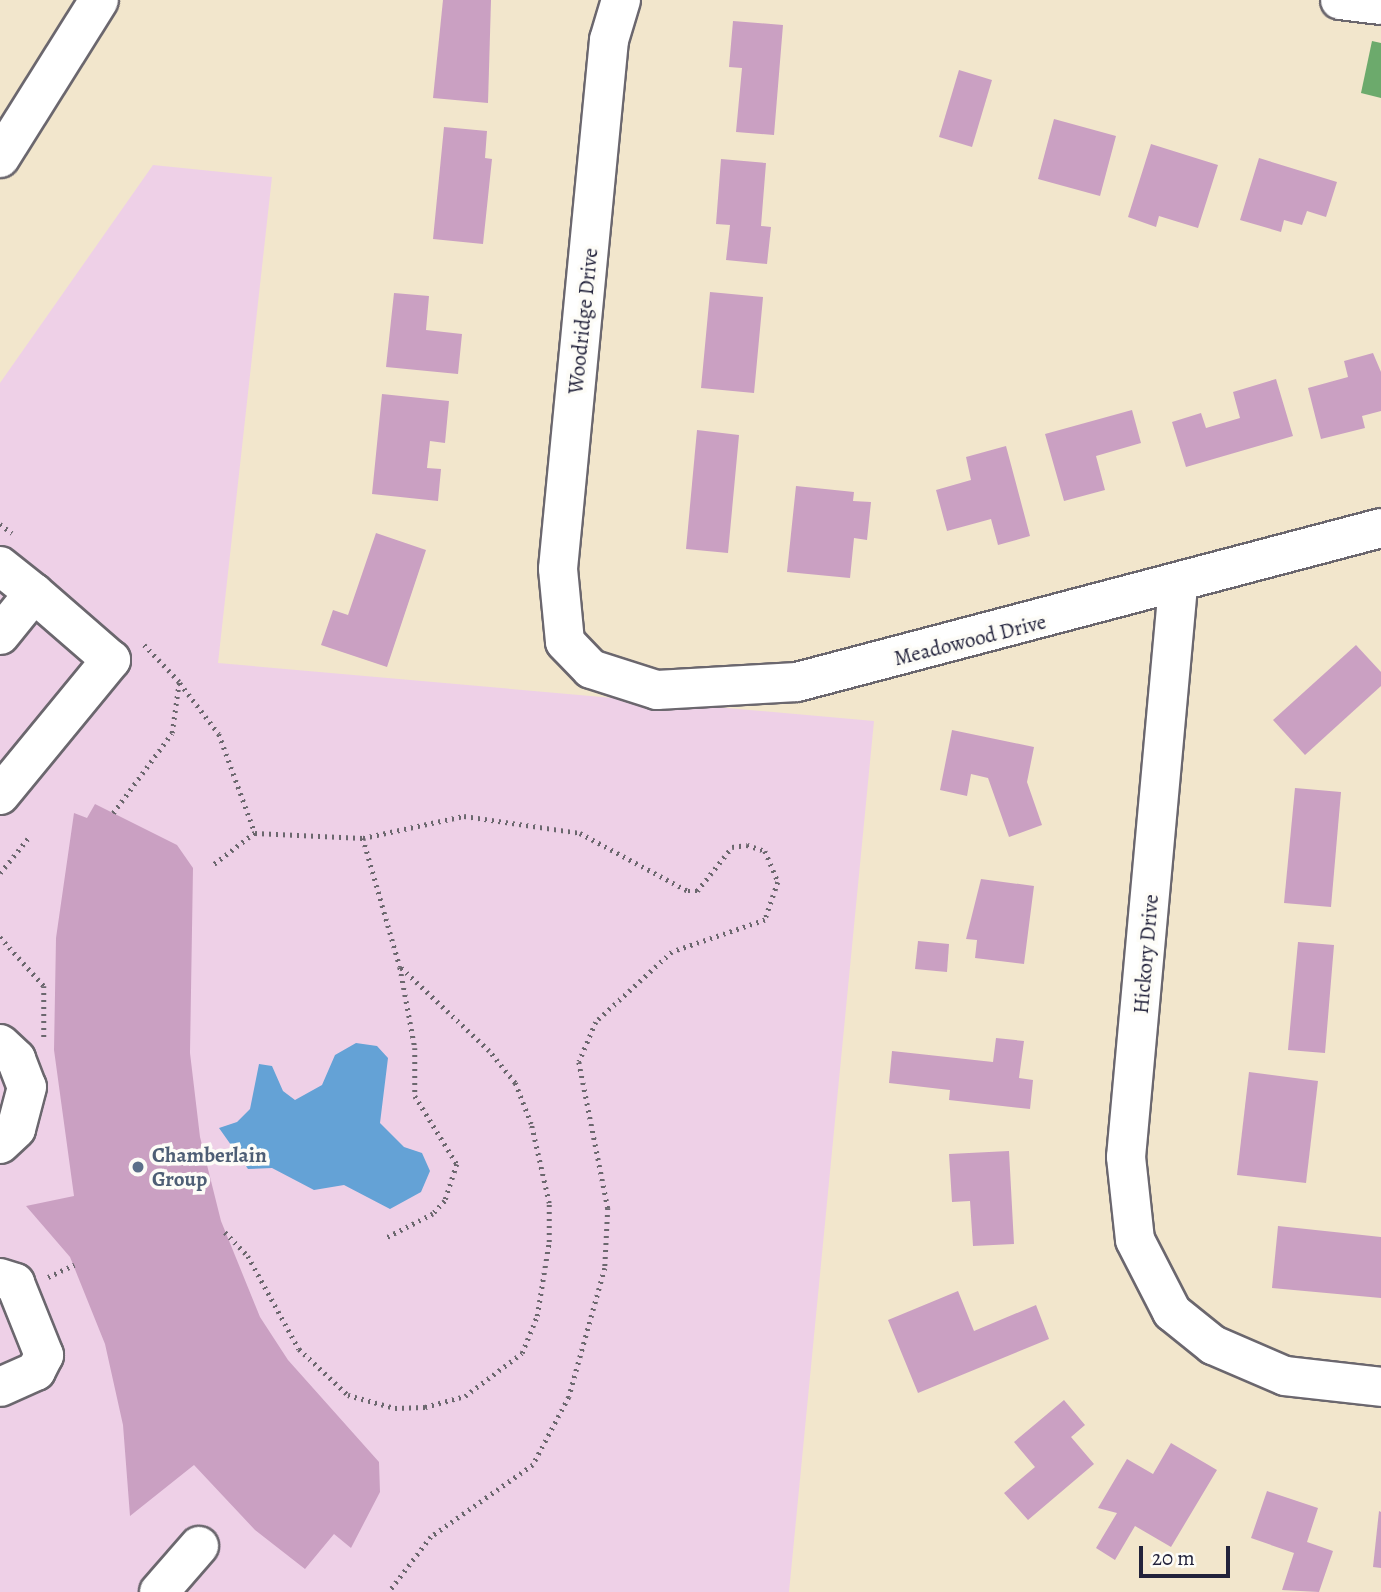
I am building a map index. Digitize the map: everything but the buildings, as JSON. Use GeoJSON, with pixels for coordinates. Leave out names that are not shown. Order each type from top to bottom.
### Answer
{"type":"FeatureCollection","features":[{"type":"Feature","properties":{"kind":"main road"},"geometry":{"type":"LineString","coordinates":[[0,158],[99,0]]}},
{"type":"Feature","properties":{"kind":"main road","name":"Woodridge Drive"},"geometry":{"type":"LineString","coordinates":[[565,642],[558,569],[610,40],[621,0]]}},
{"type":"Feature","properties":{"kind":"main road"},"geometry":{"type":"LineString","coordinates":[[1340,0],[1381,5]]}},
{"type":"Feature","properties":{"kind":"main road","name":"Meadowood Drive"},"geometry":{"type":"LineString","coordinates":[[565,642],[591,669],[631,686],[747,688],[848,671],[1178,586],[1381,528]]}},
{"type":"Feature","properties":{"kind":"main road"},"geometry":{"type":"LineString","coordinates":[[0,566],[111,660],[0,795]]}},
{"type":"Feature","properties":{"kind":"main road","name":"Hickory Drive"},"geometry":{"type":"LineString","coordinates":[[1178,586],[1126,1157],[1136,1240],[1172,1312],[1213,1345],[1262,1370],[1381,1387]]}},
{"type":"Feature","properties":{"kind":"main road"},"geometry":{"type":"LineString","coordinates":[[0,635],[34,593]]}},
{"type":"Feature","properties":{"kind":"main road"},"geometry":{"type":"LineString","coordinates":[[0,1044],[16,1059],[27,1087],[16,1129],[0,1144]]}},
{"type":"Feature","properties":{"kind":"main road"},"geometry":{"type":"LineString","coordinates":[[0,1278],[15,1283],[44,1355],[36,1371],[0,1387]]}},
{"type":"Feature","properties":{"kind":"main road"},"geometry":{"type":"LineString","coordinates":[[159,1592],[199,1546]]}},
{"type":"Feature","properties":{"kind":"path"},"geometry":{"type":"LineString","coordinates":[[179,682],[219,734],[255,833]]}},
{"type":"Feature","properties":{"kind":"path"},"geometry":{"type":"LineString","coordinates":[[212,866],[255,833],[363,838],[464,816],[556,827],[580,833],[688,891],[697,891],[732,847],[747,845],[765,851],[778,882],[765,920],[672,952],[596,1022],[579,1062],[608,1208],[606,1268],[569,1397],[533,1465],[431,1537],[389,1592]]}},
{"type":"Feature","properties":{"kind":"path"},"geometry":{"type":"LineString","coordinates":[[0,873],[29,837]]}},
{"type":"Feature","properties":{"kind":"path"},"geometry":{"type":"LineString","coordinates":[[363,838],[400,967],[415,1048],[415,1096],[457,1164],[445,1201],[433,1214],[386,1238]]}},
{"type":"Feature","properties":{"kind":"path"},"geometry":{"type":"LineString","coordinates":[[0,937],[44,986],[43,1045]]}},
{"type":"Feature","properties":{"kind":"path"},"geometry":{"type":"LineString","coordinates":[[225,1232],[254,1264],[299,1349],[348,1395],[395,1408],[425,1408],[466,1396],[522,1353],[537,1316],[549,1242],[547,1192],[531,1124],[514,1083],[489,1051],[400,967]]}},
{"type":"Feature","properties":{"kind":"shaded area"},"geometry":{"type":"Polygon","coordinates":[[[153,165],[272,177],[218,663],[874,721],[789,1592],[0,1592],[0,383],[153,165]]]}},
{"type":"Feature","properties":{"kind":"green space"},"geometry":{"type":"Polygon","coordinates":[[[1372,41],[1381,43],[1381,98],[1361,93],[1372,41]]]}},
{"type":"Feature","properties":{"kind":"water"},"geometry":{"type":"Polygon","coordinates":[[[356,1043],[377,1046],[388,1058],[380,1123],[404,1147],[422,1153],[430,1171],[421,1192],[390,1209],[344,1185],[314,1190],[272,1168],[248,1169],[219,1128],[237,1122],[250,1109],[259,1064],[272,1066],[283,1091],[295,1100],[322,1085],[335,1055],[356,1043]]]}},
{"type":"Feature","properties":{"kind":"place","name":"Chamberlain Group"},"geometry":{"type":"Point","coordinates":[138,1167]}}]}
